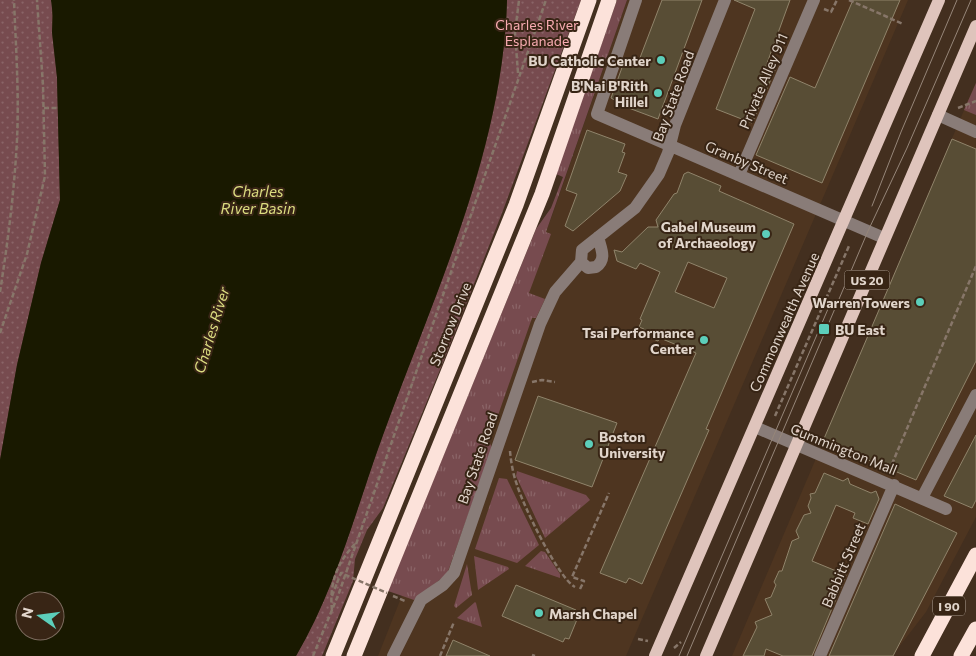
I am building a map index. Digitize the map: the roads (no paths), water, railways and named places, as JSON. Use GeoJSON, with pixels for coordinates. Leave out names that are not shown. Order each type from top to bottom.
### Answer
{"type":"FeatureCollection","features":[{"type":"Feature","properties":{"kind":"highway","name":"Storrow Drive"},"geometry":{"type":"LineString","coordinates":[[333,656],[516,205],[588,0]]}},
{"type":"Feature","properties":{"kind":"highway"},"geometry":{"type":"LineString","coordinates":[[354,656],[532,220],[609,0]]}},
{"type":"Feature","properties":{"kind":"highway","name":"I 90"},"geometry":{"type":"LineString","coordinates":[[922,656],[976,555]]}},
{"type":"Feature","properties":{"kind":"highway","name":"I 90"},"geometry":{"type":"LineString","coordinates":[[961,656],[976,628]]}},
{"type":"Feature","properties":{"kind":"main road","name":"Commonwealth Avenue"},"geometry":{"type":"LineString","coordinates":[[655,656],[939,0]]}},
{"type":"Feature","properties":{"kind":"main road","name":"US 20"},"geometry":{"type":"LineString","coordinates":[[706,656],[976,26]]}},
{"type":"Feature","properties":{"kind":"street","name":"Granby Street"},"geometry":{"type":"LineString","coordinates":[[636,0],[597,114],[884,238]]}},
{"type":"Feature","properties":{"kind":"street","name":"Bay State Road"},"geometry":{"type":"LineString","coordinates":[[393,656],[410,604],[420,600],[443,585],[454,573],[540,324],[555,292],[581,262],[582,250],[624,218],[645,197],[659,174],[724,0]]}},
{"type":"Feature","properties":{"kind":"street","name":"Private Alley 911"},"geometry":{"type":"LineString","coordinates":[[739,175],[814,0]]}},
{"type":"Feature","properties":{"kind":"street"},"geometry":{"type":"LineString","coordinates":[[938,115],[976,132]]}},
{"type":"Feature","properties":{"kind":"street"},"geometry":{"type":"LineString","coordinates":[[581,262],[592,268],[602,262],[603,255],[598,238]]}},
{"type":"Feature","properties":{"kind":"street"},"geometry":{"type":"LineString","coordinates":[[922,498],[976,395]]}},
{"type":"Feature","properties":{"kind":"street","name":"Cummington Mall"},"geometry":{"type":"LineString","coordinates":[[755,427],[894,485],[946,509]]}},
{"type":"Feature","properties":{"kind":"street","name":"Babbitt Street"},"geometry":{"type":"LineString","coordinates":[[820,656],[894,485]]}},
{"type":"Feature","properties":{"kind":"water","name":"Charles River Basin"},"geometry":{"type":"Polygon","coordinates":[[[51,0],[507,0],[503,56],[493,112],[463,221],[383,435],[334,576],[323,603],[296,656],[0,656],[0,460],[17,365],[41,263],[60,200],[57,77],[51,0]]]}},
{"type":"Feature","properties":{"kind":"tram line"},"geometry":{"type":"LineString","coordinates":[[872,206],[957,0]]}},
{"type":"Feature","properties":{"kind":"tram line"},"geometry":{"type":"LineString","coordinates":[[687,656],[868,231],[907,148],[971,0]]}},
{"type":"Feature","properties":{"kind":"tram line"},"geometry":{"type":"LineString","coordinates":[[679,656],[831,302]]}},
{"type":"Feature","properties":{"kind":"place","name":"BU Catholic Center"},"geometry":{"type":"Point","coordinates":[661,60]}},
{"type":"Feature","properties":{"kind":"place","name":"B'Nai B'Rith Hillel"},"geometry":{"type":"Point","coordinates":[658,93]}},
{"type":"Feature","properties":{"kind":"place","name":"Gabel Museum of Archaeology"},"geometry":{"type":"Point","coordinates":[766,234]}},
{"type":"Feature","properties":{"kind":"place","name":"Warren Towers"},"geometry":{"type":"Point","coordinates":[920,302]}},
{"type":"Feature","properties":{"kind":"place","name":"BU East"},"geometry":{"type":"Point","coordinates":[824,329]}},
{"type":"Feature","properties":{"kind":"place","name":"Tsai Performance Center"},"geometry":{"type":"Point","coordinates":[704,340]}},
{"type":"Feature","properties":{"kind":"place","name":"Boston University"},"geometry":{"type":"Point","coordinates":[589,444]}},
{"type":"Feature","properties":{"kind":"place","name":"Marsh Chapel"},"geometry":{"type":"Point","coordinates":[539,613]}},
{"type":"Feature","properties":{"kind":"park label","name":"Charles River Esplanade"},"geometry":{"type":"Point","coordinates":[537,32]}},
{"type":"Feature","properties":{"kind":"water label","name":"Charles River"},"geometry":{"type":"Point","coordinates":[211,330]}}]}
